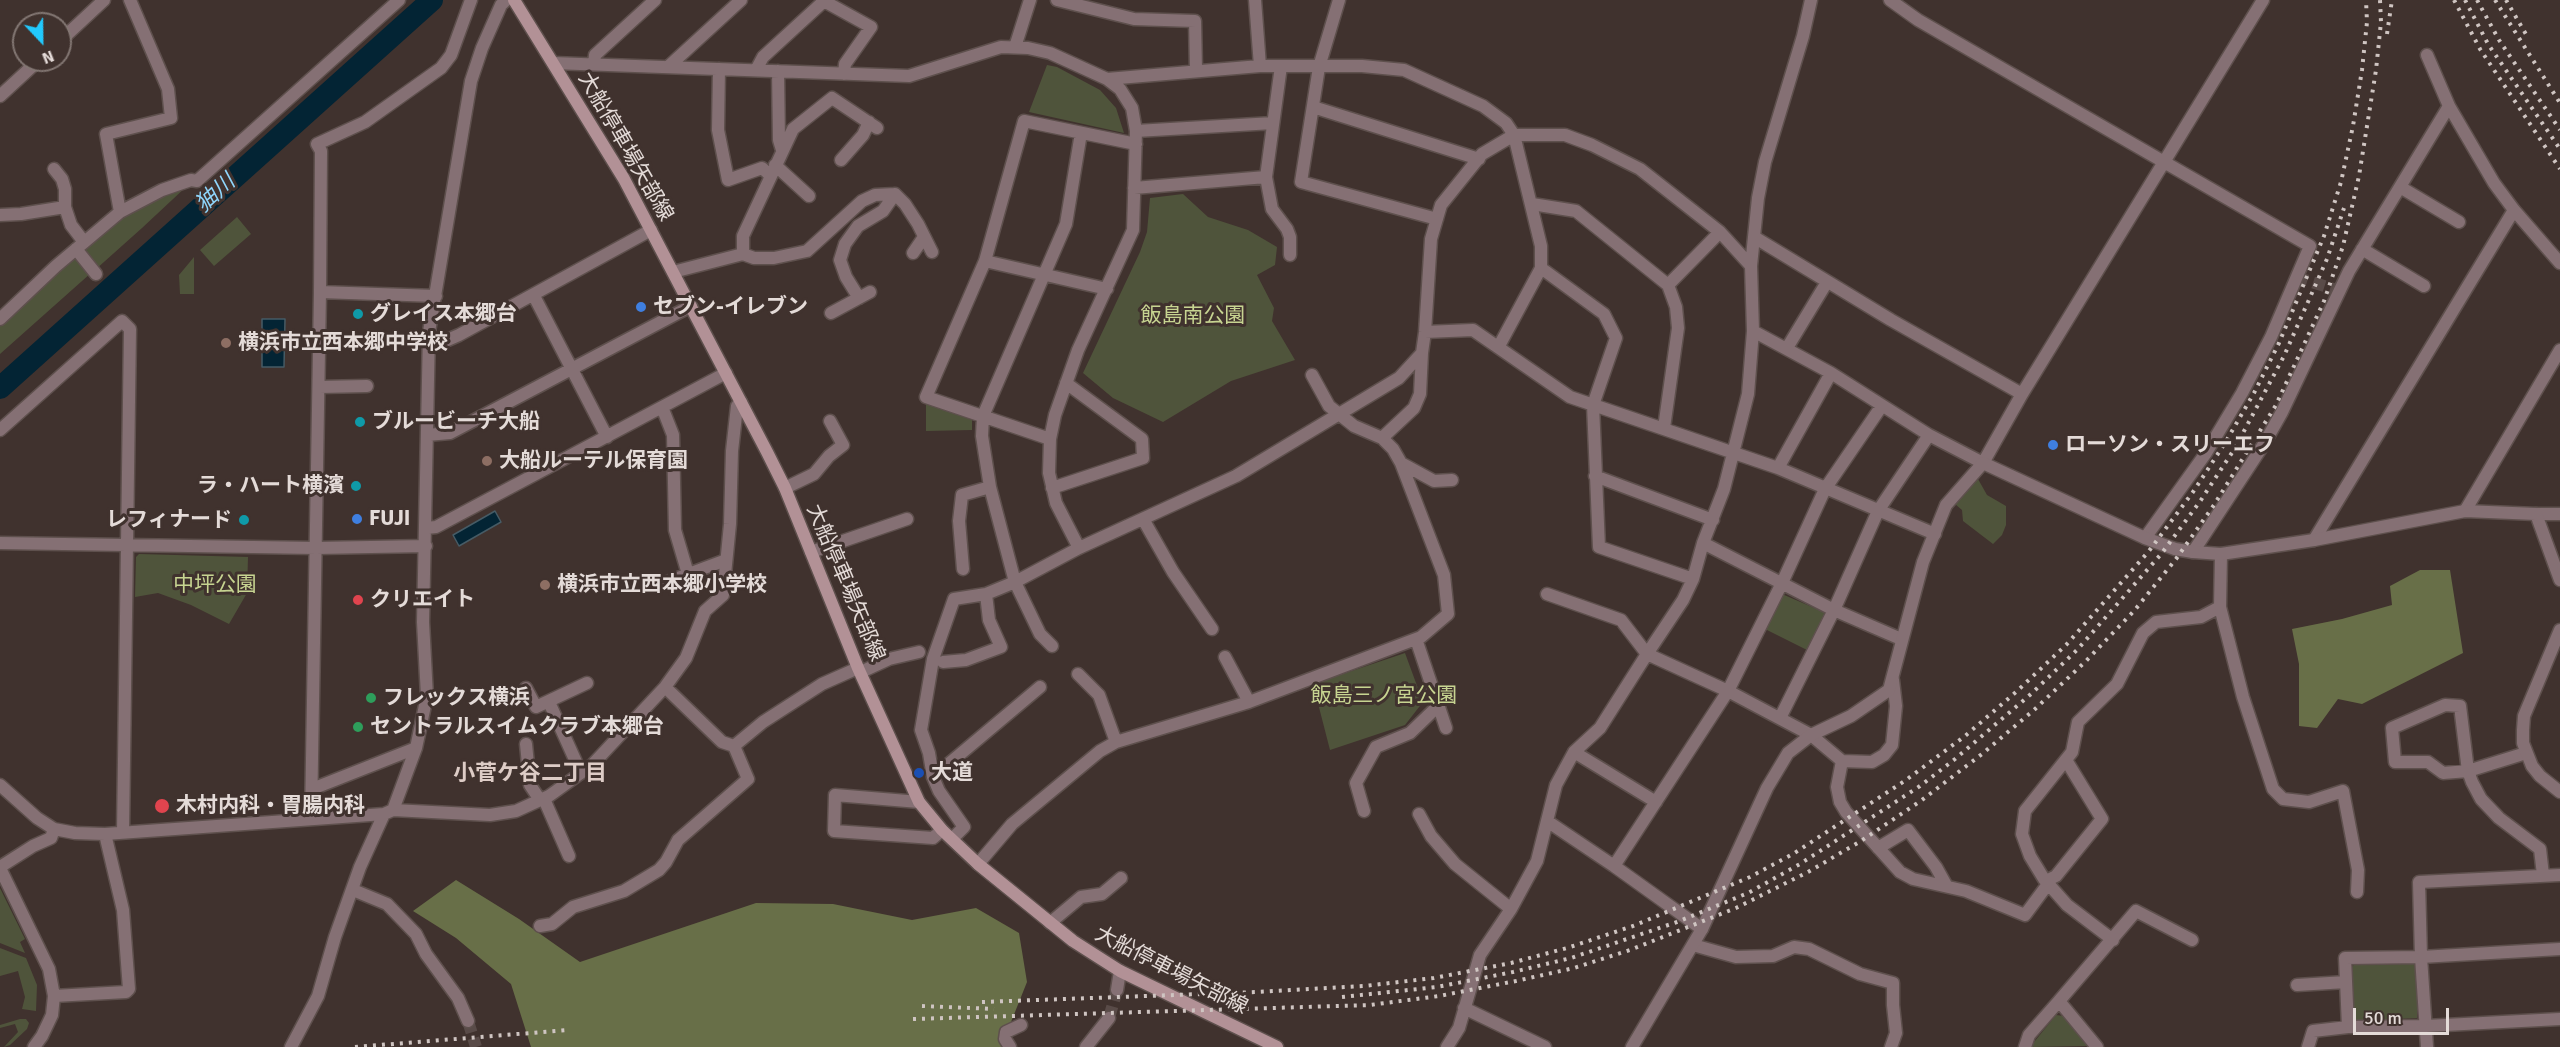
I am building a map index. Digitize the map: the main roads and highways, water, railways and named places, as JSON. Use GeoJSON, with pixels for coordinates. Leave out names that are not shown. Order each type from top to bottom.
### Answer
{"type":"FeatureCollection","features":[{"type":"Feature","properties":{"kind":"main road","name":"大船停車場矢部線"},"geometry":{"type":"LineString","coordinates":[[514,0],[624,180],[785,488],[860,670],[919,802],[942,830],[978,864],[1073,941],[1120,971],[1277,1047]]}},
{"type":"Feature","properties":{"kind":"water"},"geometry":{"type":"Polygon","coordinates":[[[262,319],[285,319],[284,367],[262,367],[262,319]]]}},
{"type":"Feature","properties":{"kind":"water"},"geometry":{"type":"Polygon","coordinates":[[[495,511],[501,522],[459,546],[453,535],[495,511]]]}},
{"type":"Feature","properties":{"kind":"waterway","name":"㹨川"},"geometry":{"type":"LineString","coordinates":[[0,388],[432,0]]}},
{"type":"Feature","properties":{"kind":"tunnel"},"geometry":{"type":"LineString","coordinates":[[2296,277],[2340,291]]}},
{"type":"Feature","properties":{"kind":"tunnel"},"geometry":{"type":"LineString","coordinates":[[1109,1018],[1117,990]]}},
{"type":"Feature","properties":{"kind":"tunnel"},"geometry":{"type":"LineString","coordinates":[[468,1021],[476,1047]]}},
{"type":"Feature","properties":{"kind":"railway"},"geometry":{"type":"LineString","coordinates":[[982,1002],[1364,986],[1434,978],[1511,963],[1567,948],[1633,926],[1750,877],[1793,854],[1906,780],[1965,736],[2067,644],[2149,551],[2193,492],[2225,443],[2279,343],[2324,236],[2341,182],[2353,126],[2367,22],[2366,0]]}},
{"type":"Feature","properties":{"kind":"railway"},"geometry":{"type":"LineString","coordinates":[[913,1019],[1370,1005],[1439,996],[1516,981],[1574,968],[1630,950],[1736,908],[1808,872],[1861,841],[1922,800],[2034,710],[2134,611],[2176,559],[2214,505],[2276,405],[2324,301],[2343,246],[2359,176],[2376,70],[2381,22],[2380,0]]}},
{"type":"Feature","properties":{"kind":"railway"},"geometry":{"type":"LineString","coordinates":[[2387,34],[2392,0]]}},
{"type":"Feature","properties":{"kind":"railway"},"geometry":{"type":"LineString","coordinates":[[2454,0],[2480,49],[2560,169]]}},
{"type":"Feature","properties":{"kind":"railway"},"geometry":{"type":"LineString","coordinates":[[2465,0],[2488,44],[2560,149]]}},
{"type":"Feature","properties":{"kind":"railway"},"geometry":{"type":"LineString","coordinates":[[2477,0],[2499,40],[2560,130]]}},
{"type":"Feature","properties":{"kind":"railway"},"geometry":{"type":"LineString","coordinates":[[2495,0],[2560,103]]}},
{"type":"Feature","properties":{"kind":"railway"},"geometry":{"type":"LineString","coordinates":[[2506,0],[2527,36]]}},
{"type":"Feature","properties":{"kind":"railway"},"geometry":{"type":"LineString","coordinates":[[1342,997],[1437,987],[1513,972],[1571,958],[1677,922],[1748,893],[1800,864],[1920,786],[1955,759],[2031,694],[2077,650],[2162,553],[2201,500],[2235,448],[2284,356],[2327,259],[2344,208]]}},
{"type":"Feature","properties":{"kind":"railway"},"geometry":{"type":"LineString","coordinates":[[922,1006],[994,1009]]}},
{"type":"Feature","properties":{"kind":"railway"},"geometry":{"type":"LineString","coordinates":[[355,1047],[568,1030]]}},
{"type":"Feature","properties":{"kind":"place","name":"セブン-イレブン"},"geometry":{"type":"Point","coordinates":[641,307]}},
{"type":"Feature","properties":{"kind":"place","name":"グレイス本郷台"},"geometry":{"type":"Point","coordinates":[358,314]}},
{"type":"Feature","properties":{"kind":"place","name":"横浜市立西本郷中学校"},"geometry":{"type":"Point","coordinates":[226,343]}},
{"type":"Feature","properties":{"kind":"place","name":"ブルービーチ大船"},"geometry":{"type":"Point","coordinates":[360,422]}},
{"type":"Feature","properties":{"kind":"place","name":"ローソン・スリーエフ"},"geometry":{"type":"Point","coordinates":[2053,445]}},
{"type":"Feature","properties":{"kind":"place","name":"大船ルーテル保育園"},"geometry":{"type":"Point","coordinates":[487,461]}},
{"type":"Feature","properties":{"kind":"place","name":"ラ・ハート横濱"},"geometry":{"type":"Point","coordinates":[356,486]}},
{"type":"Feature","properties":{"kind":"place","name":"FUJI"},"geometry":{"type":"Point","coordinates":[357,519]}},
{"type":"Feature","properties":{"kind":"place","name":"レフィナード"},"geometry":{"type":"Point","coordinates":[244,520]}},
{"type":"Feature","properties":{"kind":"place","name":"横浜市立西本郷小学校"},"geometry":{"type":"Point","coordinates":[545,585]}},
{"type":"Feature","properties":{"kind":"place","name":"クリエイト"},"geometry":{"type":"Point","coordinates":[358,600]}},
{"type":"Feature","properties":{"kind":"place","name":"フレックス横浜"},"geometry":{"type":"Point","coordinates":[371,698]}},
{"type":"Feature","properties":{"kind":"place","name":"セントラルスイムクラブ本郷台"},"geometry":{"type":"Point","coordinates":[358,727]}},
{"type":"Feature","properties":{"kind":"place","name":"大道"},"geometry":{"type":"Point","coordinates":[919,773]}},
{"type":"Feature","properties":{"kind":"place","name":"木村内科・胃腸内科"},"geometry":{"type":"Point","coordinates":[162,806]}},
{"type":"Feature","properties":{"kind":"district","name":"小菅ケ谷二丁目"},"geometry":{"type":"Point","coordinates":[530,774]}},
{"type":"Feature","properties":{"kind":"park label","name":"飯島南公園"},"geometry":{"type":"Point","coordinates":[1193,316]}},
{"type":"Feature","properties":{"kind":"park label","name":"中坪公園"},"geometry":{"type":"Point","coordinates":[215,585]}},
{"type":"Feature","properties":{"kind":"park label","name":"飯島三ノ宮公園"},"geometry":{"type":"Point","coordinates":[1384,696]}}]}
